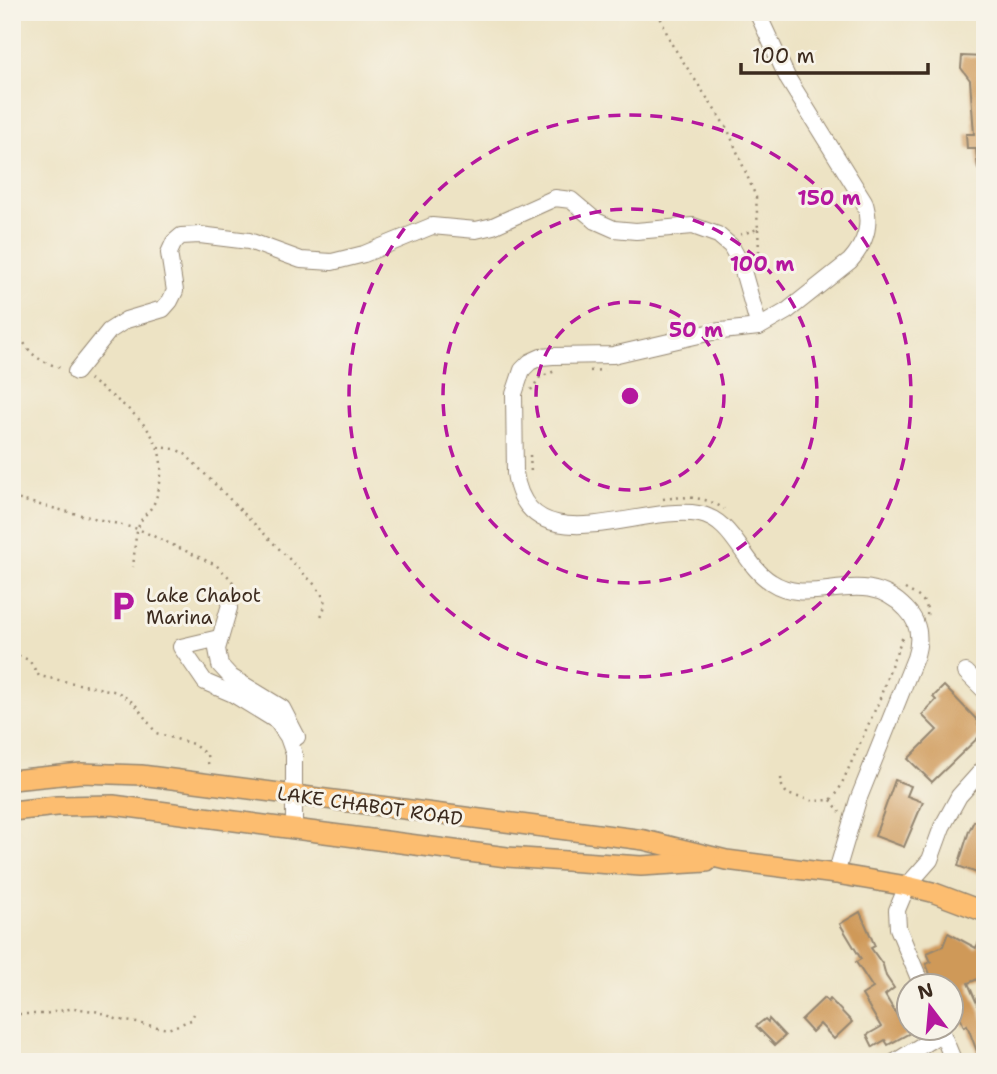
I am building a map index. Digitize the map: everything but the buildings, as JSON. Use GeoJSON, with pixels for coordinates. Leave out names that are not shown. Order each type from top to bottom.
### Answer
{"type":"FeatureCollection","features":[{"type":"Feature","properties":{"kind":"main road","name":"LAKE CHABOT ROAD"},"geometry":{"type":"LineString","coordinates":[[12,780],[51,775],[110,773],[644,840],[726,860],[908,886],[985,912]]}},
{"type":"Feature","properties":{"kind":"main road","name":"LAKE CHABOT ROAD"},"geometry":{"type":"LineString","coordinates":[[12,811],[57,806],[113,805],[507,857],[564,862],[641,866],[726,860]]}},
{"type":"Feature","properties":{"kind":"street"},"geometry":{"type":"LineString","coordinates":[[757,12],[788,79],[859,191],[867,210],[864,241],[850,261],[787,311],[759,327],[712,332],[613,355],[541,357],[530,362],[522,370],[514,394],[515,473],[517,485],[527,505],[550,521],[574,526],[673,513],[699,514],[724,528],[758,572],[779,587],[790,591],[848,587],[873,589],[897,601],[912,615],[919,634],[915,658],[858,800],[836,874]]}},
{"type":"Feature","properties":{"kind":"street"},"geometry":{"type":"LineString","coordinates":[[76,372],[109,331],[127,320],[163,309],[170,301],[175,291],[169,258],[171,248],[177,239],[187,234],[249,241],[301,260],[332,262],[364,254],[432,226],[476,230],[493,226],[539,204],[563,198],[571,200],[596,221],[614,229],[636,231],[693,226],[724,239],[741,264],[759,327]]}},
{"type":"Feature","properties":{"kind":"street"},"geometry":{"type":"LineString","coordinates":[[226,683],[217,649],[233,606]]}},
{"type":"Feature","properties":{"kind":"street"},"geometry":{"type":"LineString","coordinates":[[219,638],[181,647],[205,682],[226,683],[282,708],[296,731],[303,756],[294,828]]}},
{"type":"Feature","properties":{"kind":"street"},"geometry":{"type":"LineString","coordinates":[[966,672],[985,691]]}},
{"type":"Feature","properties":{"kind":"street"},"geometry":{"type":"LineString","coordinates":[[916,972],[896,923],[897,910],[908,886],[930,860],[942,827],[959,796],[985,767]]}},
{"type":"Feature","properties":{"kind":"street"},"geometry":{"type":"LineString","coordinates":[[895,1062],[925,1042]]}},
{"type":"Feature","properties":{"kind":"street"},"geometry":{"type":"LineString","coordinates":[[946,1042],[954,1062]]}},
{"type":"Feature","properties":{"kind":"path"},"geometry":{"type":"LineString","coordinates":[[658,12],[671,43],[728,130],[756,197],[760,277]]}},
{"type":"Feature","properties":{"kind":"path"},"geometry":{"type":"LineString","coordinates":[[724,239],[758,229]]}},
{"type":"Feature","properties":{"kind":"path"},"geometry":{"type":"LineString","coordinates":[[12,326],[29,352],[37,359],[76,372],[118,401],[146,426],[155,438],[160,471],[158,492],[138,529],[133,567]]}},
{"type":"Feature","properties":{"kind":"path"},"geometry":{"type":"LineString","coordinates":[[588,371],[612,370]]}},
{"type":"Feature","properties":{"kind":"path"},"geometry":{"type":"LineString","coordinates":[[529,396],[540,377],[559,371]]}},
{"type":"Feature","properties":{"kind":"path"},"geometry":{"type":"LineString","coordinates":[[158,447],[175,449],[185,454],[316,586],[325,599],[326,607],[321,616]]}},
{"type":"Feature","properties":{"kind":"path"},"geometry":{"type":"LineString","coordinates":[[530,456],[532,479]]}},
{"type":"Feature","properties":{"kind":"path"},"geometry":{"type":"LineString","coordinates":[[12,498],[138,529],[216,565],[225,571],[235,586],[233,606]]}},
{"type":"Feature","properties":{"kind":"path"},"geometry":{"type":"LineString","coordinates":[[655,500],[698,498],[711,501],[730,514]]}},
{"type":"Feature","properties":{"kind":"path"},"geometry":{"type":"LineString","coordinates":[[903,588],[923,599],[928,611],[924,622]]}},
{"type":"Feature","properties":{"kind":"path"},"geometry":{"type":"LineString","coordinates":[[781,778],[787,794],[813,800],[831,800],[838,792],[879,701],[900,640],[911,628]]}},
{"type":"Feature","properties":{"kind":"path"},"geometry":{"type":"LineString","coordinates":[[12,653],[29,660],[38,676],[118,692],[135,704],[156,733],[193,744],[207,755],[213,785]]}},
{"type":"Feature","properties":{"kind":"path"},"geometry":{"type":"LineString","coordinates":[[12,1014],[44,1014],[74,1008],[168,1029],[191,1020],[194,1014]]}},
{"type":"Feature","properties":{"kind":"place","name":"Lake Chabot Marina"},"geometry":{"type":"Point","coordinates":[123,606]}}]}
